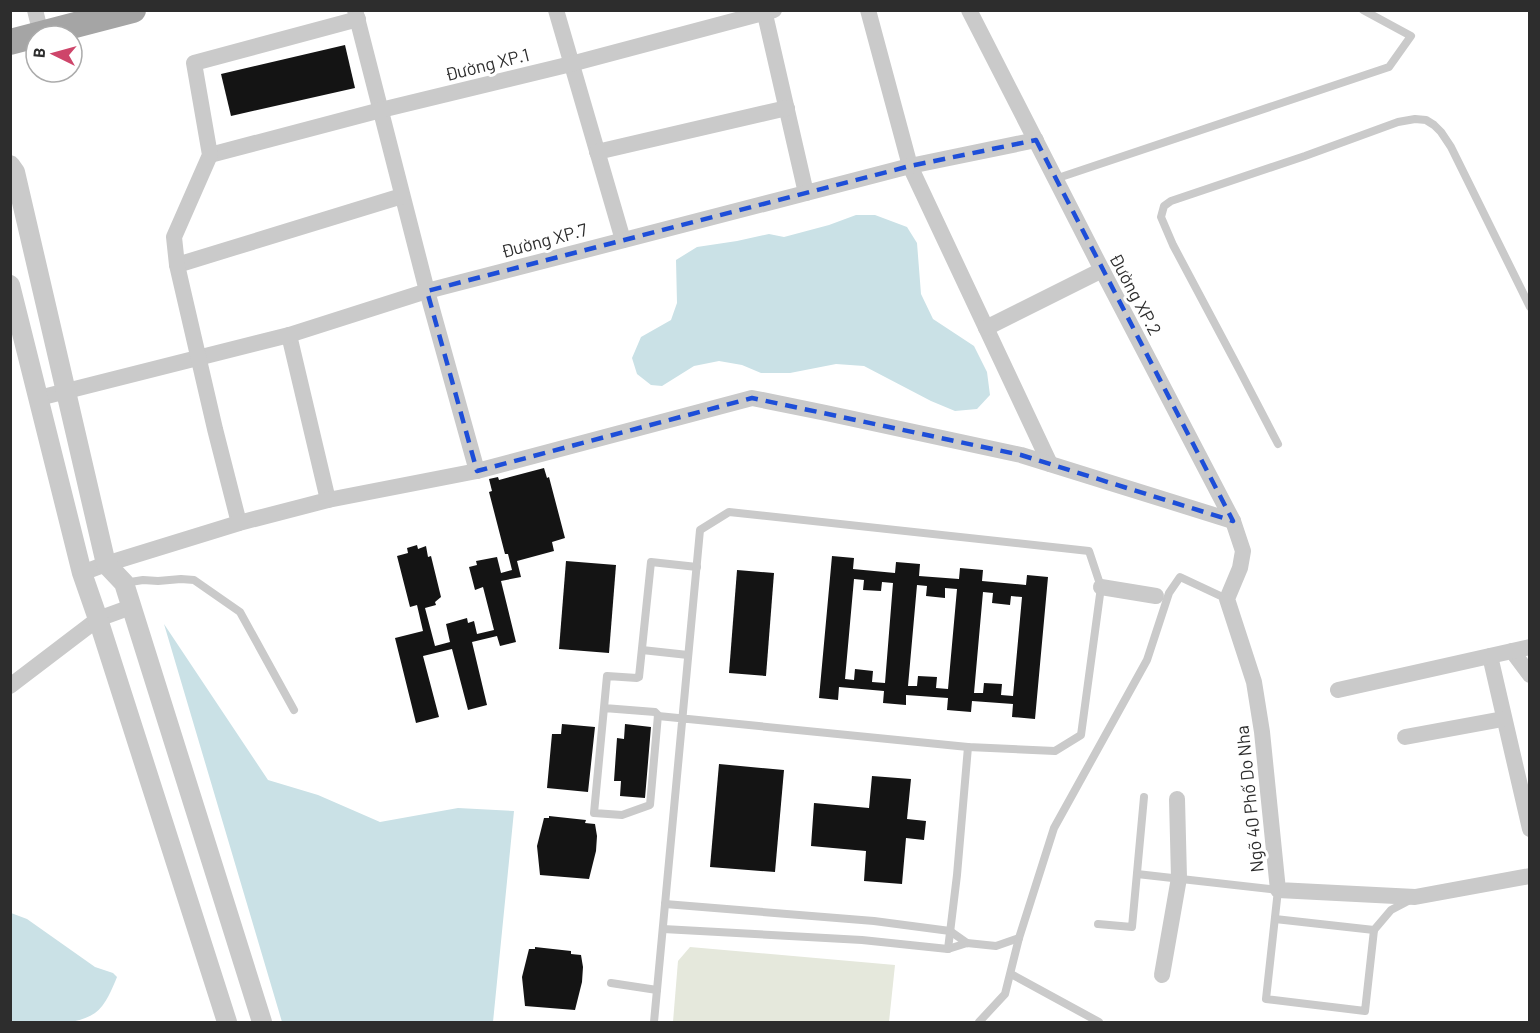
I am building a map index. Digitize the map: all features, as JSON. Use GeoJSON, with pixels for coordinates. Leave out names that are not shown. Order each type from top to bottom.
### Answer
{"type":"FeatureCollection","features":[{"type":"Feature","properties":{"kind":"main road"},"geometry":{"type":"LineString","coordinates":[[10,42],[38,22],[133,10]]}},
{"type":"Feature","properties":{"kind":"street"},"geometry":{"type":"LineString","coordinates":[[556,10],[623,240]]}},
{"type":"Feature","properties":{"kind":"street"},"geometry":{"type":"LineString","coordinates":[[868,10],[910,166],[1050,464]]}},
{"type":"Feature","properties":{"kind":"street","name":"Đường XP.2"},"geometry":{"type":"LineString","coordinates":[[969,10],[1101,270],[1233,521],[1243,551],[1227,599]]}},
{"type":"Feature","properties":{"kind":"street"},"geometry":{"type":"LineString","coordinates":[[767,11],[807,193]]}},
{"type":"Feature","properties":{"kind":"street","name":"Đường XP.1"},"geometry":{"type":"LineString","coordinates":[[210,155],[381,110],[571,64],[767,11]]}},
{"type":"Feature","properties":{"kind":"street"},"geometry":{"type":"LineString","coordinates":[[239,523],[177,265],[174,237],[210,155],[194,63],[357,15],[427,291],[477,471]]}},
{"type":"Feature","properties":{"kind":"street"},"geometry":{"type":"LineString","coordinates":[[597,153],[787,108]]}},
{"type":"Feature","properties":{"kind":"street","name":"Đường XP.7"},"geometry":{"type":"LineString","coordinates":[[39,398],[289,335],[427,291],[623,240],[910,166],[1036,140]]}},
{"type":"Feature","properties":{"kind":"street"},"geometry":{"type":"LineString","coordinates":[[10,165],[15,172],[106,564],[124,583],[262,1023]]}},
{"type":"Feature","properties":{"kind":"street"},"geometry":{"type":"LineString","coordinates":[[177,265],[402,196]]}},
{"type":"Feature","properties":{"kind":"street"},"geometry":{"type":"LineString","coordinates":[[986,328],[1101,270]]}},
{"type":"Feature","properties":{"kind":"street"},"geometry":{"type":"LineString","coordinates":[[10,285],[17,337],[39,398],[81,573],[98,619],[226,1023]]}},
{"type":"Feature","properties":{"kind":"street"},"geometry":{"type":"LineString","coordinates":[[289,335],[328,500]]}},
{"type":"Feature","properties":{"kind":"street"},"geometry":{"type":"LineString","coordinates":[[81,573],[239,523],[328,500],[477,471],[752,398],[1010,453],[1233,521]]}},
{"type":"Feature","properties":{"kind":"street"},"geometry":{"type":"LineString","coordinates":[[1101,587],[1162,597]]}},
{"type":"Feature","properties":{"kind":"street","name":"Ngõ 40 Phố Do Nha"},"geometry":{"type":"LineString","coordinates":[[1227,599],[1254,682],[1262,732],[1278,890],[1415,897],[1530,876]]}},
{"type":"Feature","properties":{"kind":"street"},"geometry":{"type":"LineString","coordinates":[[10,686],[98,619],[131,607]]}},
{"type":"Feature","properties":{"kind":"street"},"geometry":{"type":"LineString","coordinates":[[1338,690],[1530,647]]}},
{"type":"Feature","properties":{"kind":"street"},"geometry":{"type":"LineString","coordinates":[[1512,651],[1530,675]]}},
{"type":"Feature","properties":{"kind":"street"},"geometry":{"type":"LineString","coordinates":[[1490,656],[1530,830]]}},
{"type":"Feature","properties":{"kind":"street"},"geometry":{"type":"LineString","coordinates":[[1405,737],[1503,718]]}},
{"type":"Feature","properties":{"kind":"street"},"geometry":{"type":"LineString","coordinates":[[1162,975],[1179,878],[1177,799]]}},
{"type":"Feature","properties":{"kind":"lane"},"geometry":{"type":"LineString","coordinates":[[1056,179],[1389,67],[1411,36],[1363,10]]}},
{"type":"Feature","properties":{"kind":"lane"},"geometry":{"type":"LineString","coordinates":[[1278,444],[1173,245],[1161,217],[1164,206],[1171,201],[1295,160],[1398,122],[1426,120],[1442,132],[1451,147],[1530,307]]}},
{"type":"Feature","properties":{"kind":"lane"},"geometry":{"type":"LineString","coordinates":[[604,708],[656,712],[658,716],[682,718],[968,747],[1055,751],[1081,735],[1101,587],[1089,551],[729,512],[700,530],[682,718],[654,1023]]}},
{"type":"Feature","properties":{"kind":"lane"},"geometry":{"type":"LineString","coordinates":[[658,716],[650,805],[622,815],[594,813],[608,676],[639,677],[651,562],[697,567]]}},
{"type":"Feature","properties":{"kind":"lane"},"geometry":{"type":"LineString","coordinates":[[979,1023],[1005,994],[1019,938],[1054,828],[1147,660],[1162,597],[1169,592],[1179,577],[1227,599]]}},
{"type":"Feature","properties":{"kind":"lane"},"geometry":{"type":"LineString","coordinates":[[124,583],[147,580],[194,580],[240,612],[294,710]]}},
{"type":"Feature","properties":{"kind":"lane"},"geometry":{"type":"LineString","coordinates":[[642,650],[688,655]]}},
{"type":"Feature","properties":{"kind":"lane"},"geometry":{"type":"LineString","coordinates":[[948,949],[968,747]]}},
{"type":"Feature","properties":{"kind":"lane"},"geometry":{"type":"LineString","coordinates":[[1098,924],[1132,927],[1144,796]]}},
{"type":"Feature","properties":{"kind":"lane"},"geometry":{"type":"LineString","coordinates":[[1137,874],[1278,890],[1266,999],[1365,1011],[1374,930],[1391,910],[1415,897]]}},
{"type":"Feature","properties":{"kind":"lane"},"geometry":{"type":"LineString","coordinates":[[665,904],[874,921],[950,931],[967,943]]}},
{"type":"Feature","properties":{"kind":"lane"},"geometry":{"type":"LineString","coordinates":[[1275,919],[1374,930]]}},
{"type":"Feature","properties":{"kind":"lane"},"geometry":{"type":"LineString","coordinates":[[663,929],[862,940],[948,949],[967,943],[996,946],[1019,938]]}},
{"type":"Feature","properties":{"kind":"lane"},"geometry":{"type":"LineString","coordinates":[[1011,974],[1099,1023]]}},
{"type":"Feature","properties":{"kind":"lane"},"geometry":{"type":"LineString","coordinates":[[611,983],[657,990]]}},
{"type":"Feature","properties":{"kind":"highlighted area"},"geometry":{"type":"Polygon","coordinates":[[[1036,140],[1233,521],[1021,455],[752,398],[477,471],[427,291],[910,166],[1036,140]]]}},
{"type":"Feature","properties":{"kind":"shaded area"},"geometry":{"type":"Polygon","coordinates":[[[690,947],[895,965],[889,1022],[673,1022],[678,961],[690,947]]]}},
{"type":"Feature","properties":{"kind":"water"},"geometry":{"type":"Polygon","coordinates":[[[856,215],[875,215],[907,227],[917,243],[921,294],[933,319],[974,346],[987,372],[990,395],[977,409],[955,411],[864,366],[836,364],[790,373],[761,373],[742,365],[719,361],[694,366],[662,386],[651,385],[637,374],[632,358],[641,337],[671,320],[677,303],[676,260],[697,247],[769,234],[784,237],[856,215]]]}},
{"type":"Feature","properties":{"kind":"water"},"geometry":{"type":"Polygon","coordinates":[[[164,624],[268,780],[318,795],[380,822],[458,808],[514,811],[493,1022],[282,1022],[164,624]]]}},
{"type":"Feature","properties":{"kind":"water"},"geometry":{"type":"Polygon","coordinates":[[[11,913],[27,919],[95,967],[113,973],[117,977],[99,1010],[86,1018],[65,1023],[11,1022],[11,913]]]}},
{"type":"Feature","properties":{"kind":"building"},"geometry":{"type":"Polygon","coordinates":[[[345,45],[355,88],[231,116],[221,74],[345,45]]]}},
{"type":"Feature","properties":{"kind":"building"},"geometry":{"type":"Polygon","coordinates":[[[544,468],[547,478],[549,477],[565,538],[552,542],[554,551],[517,561],[521,577],[501,581],[516,642],[500,646],[497,636],[472,642],[487,705],[468,710],[452,649],[423,656],[439,717],[416,723],[395,638],[423,631],[417,605],[410,607],[397,556],[408,553],[407,548],[417,545],[418,549],[426,546],[428,557],[431,556],[441,597],[435,602],[436,605],[425,608],[435,646],[450,642],[446,624],[467,618],[468,623],[474,621],[477,634],[494,630],[483,587],[475,590],[469,567],[477,565],[476,561],[497,557],[501,573],[512,570],[508,554],[505,554],[489,492],[492,491],[489,479],[498,477],[499,480],[544,468]]]}},
{"type":"Feature","properties":{"kind":"building"},"geometry":{"type":"Polygon","coordinates":[[[832,556],[854,558],[853,569],[895,573],[896,562],[920,564],[919,576],[959,579],[960,568],[983,570],[982,581],[1026,585],[1027,575],[1048,577],[1035,719],[1012,717],[1013,704],[972,701],[971,712],[947,710],[948,698],[906,695],[906,705],[883,703],[884,691],[839,687],[838,700],[819,698],[832,556]],[[854,579],[845,679],[854,680],[855,669],[873,671],[872,682],[885,683],[893,583],[882,582],[881,591],[863,590],[864,580],[854,579]],[[917,585],[908,686],[917,686],[918,676],[937,677],[936,688],[948,689],[957,589],[945,588],[945,598],[926,596],[927,586],[917,585]],[[983,592],[974,693],[983,693],[984,683],[1002,684],[1001,695],[1013,696],[1022,597],[1011,596],[1010,605],[992,603],[993,593],[983,592]]]}},
{"type":"Feature","properties":{"kind":"building"},"geometry":{"type":"Polygon","coordinates":[[[566,561],[616,565],[609,653],[559,649],[566,561]]]}},
{"type":"Feature","properties":{"kind":"building"},"geometry":{"type":"Polygon","coordinates":[[[737,570],[774,573],[766,676],[729,673],[737,570]]]}},
{"type":"Feature","properties":{"kind":"building"},"geometry":{"type":"Polygon","coordinates":[[[562,724],[595,727],[588,792],[547,788],[552,734],[561,734],[562,724]]]}},
{"type":"Feature","properties":{"kind":"building"},"geometry":{"type":"Polygon","coordinates":[[[625,724],[651,727],[645,798],[620,796],[621,781],[614,781],[617,738],[624,739],[625,724]]]}},
{"type":"Feature","properties":{"kind":"building"},"geometry":{"type":"Polygon","coordinates":[[[719,764],[784,770],[775,872],[710,867],[719,764]]]}},
{"type":"Feature","properties":{"kind":"building"},"geometry":{"type":"Polygon","coordinates":[[[872,776],[911,779],[907,819],[926,821],[924,840],[906,838],[902,884],[864,881],[866,851],[811,846],[814,803],[869,808],[872,776]]]}},
{"type":"Feature","properties":{"kind":"building"},"geometry":{"type":"Polygon","coordinates":[[[549,816],[586,820],[585,823],[595,824],[596,851],[589,879],[540,875],[537,846],[544,818],[549,818],[549,816]]]}},
{"type":"Feature","properties":{"kind":"building"},"geometry":{"type":"Polygon","coordinates":[[[535,947],[571,951],[571,954],[581,955],[582,982],[575,1010],[525,1006],[522,977],[529,949],[535,949],[535,947]]]}}]}
